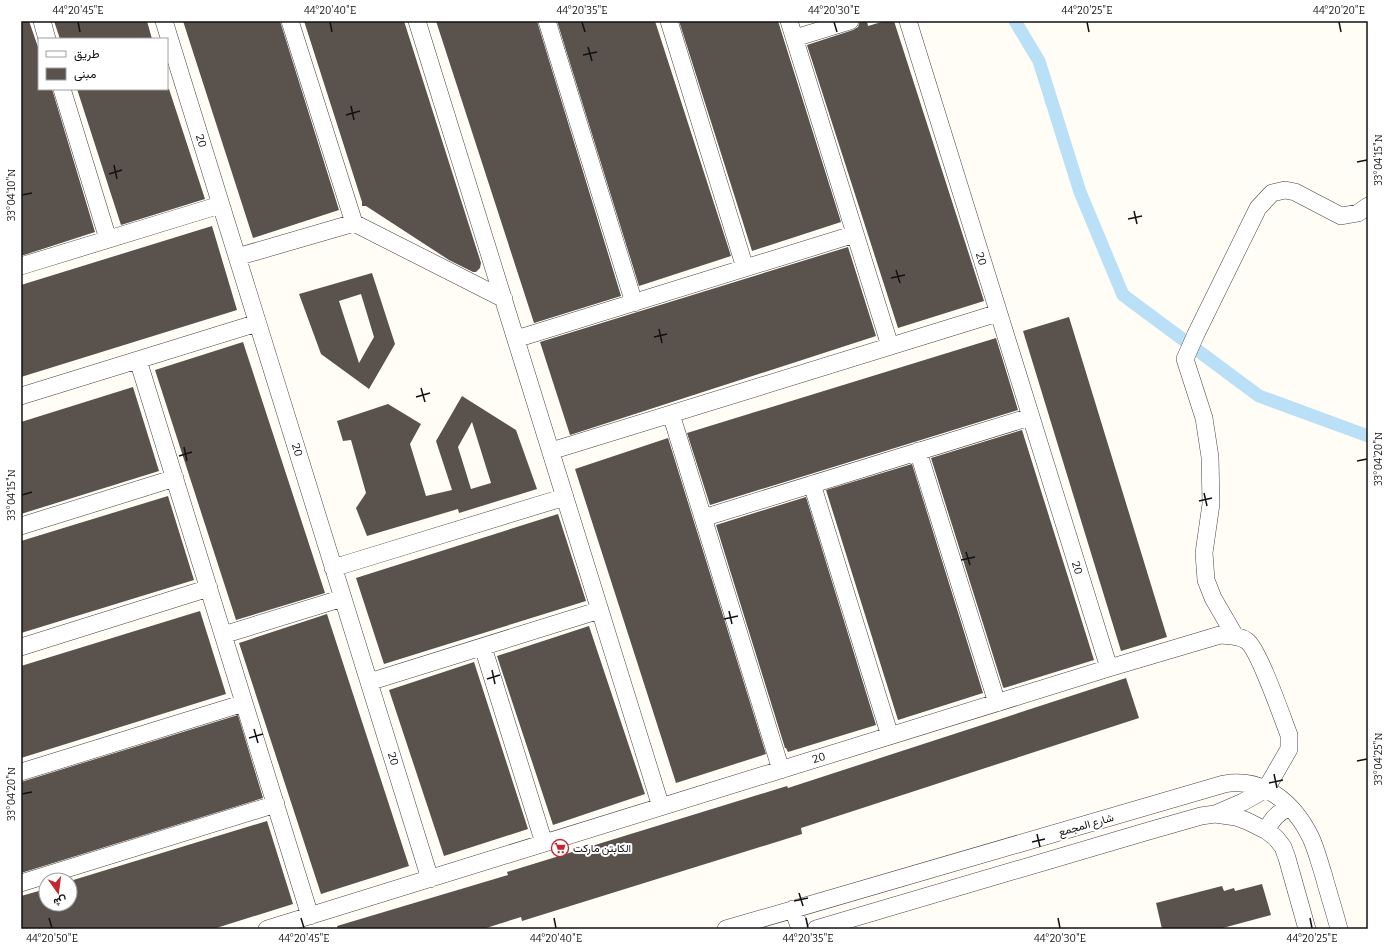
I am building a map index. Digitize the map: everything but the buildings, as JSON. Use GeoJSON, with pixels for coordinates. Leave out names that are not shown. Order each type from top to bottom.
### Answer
{"type":"FeatureCollection","features":[{"type":"Feature","properties":{"kind":"street"},"geometry":{"type":"LineString","coordinates":[[42,21],[47,38]]}},
{"type":"Feature","properties":{"kind":"street","name":"20"},"geometry":{"type":"LineString","coordinates":[[164,21],[430,879]]}},
{"type":"Feature","properties":{"kind":"street"},"geometry":{"type":"LineString","coordinates":[[290,21],[354,223]]}},
{"type":"Feature","properties":{"kind":"street"},"geometry":{"type":"LineString","coordinates":[[417,21],[662,807]]}},
{"type":"Feature","properties":{"kind":"street"},"geometry":{"type":"LineString","coordinates":[[547,21],[634,303]]}},
{"type":"Feature","properties":{"kind":"street"},"geometry":{"type":"LineString","coordinates":[[669,21],[745,268]]}},
{"type":"Feature","properties":{"kind":"street"},"geometry":{"type":"LineString","coordinates":[[789,21],[890,346]]}},
{"type":"Feature","properties":{"kind":"street"},"geometry":{"type":"LineString","coordinates":[[795,38],[850,21]]}},
{"type":"Feature","properties":{"kind":"street","name":"20"},"geometry":{"type":"LineString","coordinates":[[268,929],[1108,668],[908,21]]}},
{"type":"Feature","properties":{"kind":"street"},"geometry":{"type":"LineString","coordinates":[[62,90],[108,239]]}},
{"type":"Feature","properties":{"kind":"street"},"geometry":{"type":"LineString","coordinates":[[1235,636],[1213,598],[1206,580],[1204,554],[1211,504],[1210,457],[1204,418],[1185,359],[1258,208],[1272,193],[1285,190],[1295,192],[1341,216],[1358,213],[1368,206]]}},
{"type":"Feature","properties":{"kind":"street"},"geometry":{"type":"LineString","coordinates":[[21,266],[220,205]]}},
{"type":"Feature","properties":{"kind":"street"},"geometry":{"type":"LineString","coordinates":[[237,257],[354,223],[504,299]]}},
{"type":"Feature","properties":{"kind":"street"},"geometry":{"type":"LineString","coordinates":[[516,339],[855,234]]}},
{"type":"Feature","properties":{"kind":"street"},"geometry":{"type":"LineString","coordinates":[[551,451],[998,313]]}},
{"type":"Feature","properties":{"kind":"street"},"geometry":{"type":"LineString","coordinates":[[21,396],[257,323]]}},
{"type":"Feature","properties":{"kind":"street"},"geometry":{"type":"LineString","coordinates":[[138,360],[310,916]]}},
{"type":"Feature","properties":{"kind":"street"},"geometry":{"type":"LineString","coordinates":[[671,414],[781,770]]}},
{"type":"Feature","properties":{"kind":"street"},"geometry":{"type":"LineString","coordinates":[[703,518],[1030,417]]}},
{"type":"Feature","properties":{"kind":"street"},"geometry":{"type":"LineString","coordinates":[[918,451],[997,703]]}},
{"type":"Feature","properties":{"kind":"street"},"geometry":{"type":"LineString","coordinates":[[21,526],[174,478]]}},
{"type":"Feature","properties":{"kind":"street"},"geometry":{"type":"LineString","coordinates":[[812,484],[890,736]]}},
{"type":"Feature","properties":{"kind":"street"},"geometry":{"type":"LineString","coordinates":[[333,568],[565,497]]}},
{"type":"Feature","properties":{"kind":"street"},"geometry":{"type":"LineString","coordinates":[[21,647],[209,588]]}},
{"type":"Feature","properties":{"kind":"street"},"geometry":{"type":"LineString","coordinates":[[223,635],[343,598]]}},
{"type":"Feature","properties":{"kind":"street"},"geometry":{"type":"LineString","coordinates":[[369,682],[600,610]]}},
{"type":"Feature","properties":{"kind":"street"},"geometry":{"type":"LineString","coordinates":[[1108,668],[1220,636],[1235,636],[1248,642],[1257,655],[1289,735],[1289,749],[1266,789],[1243,802],[1215,814]]}},
{"type":"Feature","properties":{"kind":"street"},"geometry":{"type":"LineString","coordinates":[[483,647],[544,843]]}},
{"type":"Feature","properties":{"kind":"street"},"geometry":{"type":"LineString","coordinates":[[21,772],[244,703]]}},
{"type":"Feature","properties":{"kind":"street","name":"شارع المجمع"},"geometry":{"type":"LineString","coordinates":[[726,929],[1224,784],[1244,782],[1255,784],[1266,789],[1282,800],[1305,828],[1314,846],[1339,929]]}},
{"type":"Feature","properties":{"kind":"street"},"geometry":{"type":"LineString","coordinates":[[21,883],[276,804]]}},
{"type":"Feature","properties":{"kind":"street"},"geometry":{"type":"LineString","coordinates":[[1267,831],[1273,819],[1283,810],[1289,808]]}},
{"type":"Feature","properties":{"kind":"street","name":"شارع المجمع"},"geometry":{"type":"LineString","coordinates":[[826,928],[1145,832],[1201,816],[1215,814],[1236,817],[1247,821],[1267,831],[1276,838],[1285,853],[1307,929]]}},
{"type":"Feature","properties":{"kind":"street"},"geometry":{"type":"LineString","coordinates":[[793,910],[800,929]]}},
{"type":"Feature","properties":{"kind":"waterway"},"geometry":{"type":"LineString","coordinates":[[1015,21],[1039,61],[1080,192],[1123,295],[1259,396],[1368,436]]}},
{"type":"Feature","properties":{"kind":"place","name":"الكابتن ماركت"},"geometry":{"type":"Point","coordinates":[560,848]}}]}
